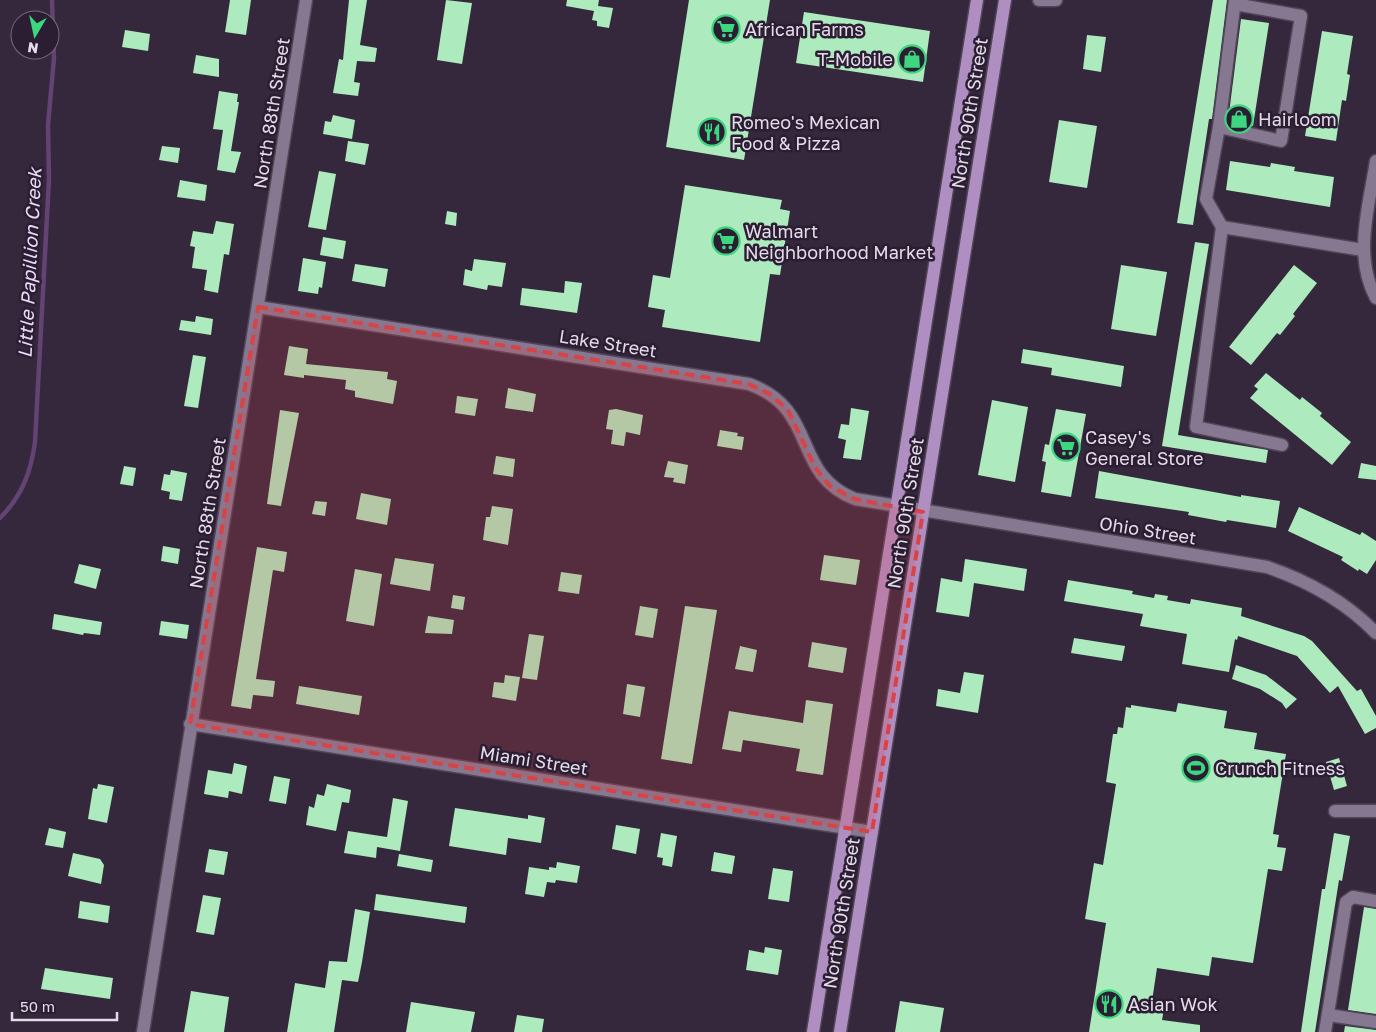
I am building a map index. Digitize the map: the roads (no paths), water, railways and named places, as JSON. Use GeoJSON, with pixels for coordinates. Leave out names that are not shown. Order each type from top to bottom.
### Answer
{"type":"FeatureCollection","features":[{"type":"Feature","properties":{"kind":"main road","name":"North 90th Street"},"geometry":{"type":"LineString","coordinates":[[814,1032],[977,0]]}},
{"type":"Feature","properties":{"kind":"main road","name":"North 90th Street"},"geometry":{"type":"LineString","coordinates":[[840,1032],[1004,0]]}},
{"type":"Feature","properties":{"kind":"street","name":"North 88th Street"},"geometry":{"type":"LineString","coordinates":[[143,1032],[190,724],[306,0]]}},
{"type":"Feature","properties":{"kind":"street"},"geometry":{"type":"LineString","coordinates":[[1039,0],[1056,0]]}},
{"type":"Feature","properties":{"kind":"street"},"geometry":{"type":"LineString","coordinates":[[1219,127],[1281,141],[1301,16],[1235,2],[1219,127],[1206,199],[1222,227],[1196,427],[1282,445]]}},
{"type":"Feature","properties":{"kind":"street"},"geometry":{"type":"LineString","coordinates":[[1376,161],[1363,256],[1367,279],[1376,298]]}},
{"type":"Feature","properties":{"kind":"street"},"geometry":{"type":"LineString","coordinates":[[1222,227],[1363,256]]}},
{"type":"Feature","properties":{"kind":"street","name":"Lake Street"},"geometry":{"type":"LineString","coordinates":[[258,307],[749,384],[770,394],[788,410],[801,430],[815,468],[830,486],[855,500],[896,508]]}},
{"type":"Feature","properties":{"kind":"street","name":"Ohio Street"},"geometry":{"type":"LineString","coordinates":[[896,508],[1267,567],[1320,589],[1351,610],[1376,633]]}},
{"type":"Feature","properties":{"kind":"street","name":"Miami Street"},"geometry":{"type":"LineString","coordinates":[[190,724],[872,832]]}},
{"type":"Feature","properties":{"kind":"street"},"geometry":{"type":"LineString","coordinates":[[1335,811],[1376,812]]}},
{"type":"Feature","properties":{"kind":"street"},"geometry":{"type":"LineString","coordinates":[[1325,1032],[1346,902],[1353,897],[1376,901]]}},
{"type":"Feature","properties":{"kind":"street"},"geometry":{"type":"LineString","coordinates":[[1328,1016],[1376,1022]]}},
{"type":"Feature","properties":{"kind":"waterway","name":"Little Papillion Creek"},"geometry":{"type":"LineString","coordinates":[[0,518],[20,492],[28,473],[35,442],[49,179],[48,125],[54,58],[52,0]]}},
{"type":"Feature","properties":{"kind":"place","name":"African Farms"},"geometry":{"type":"Point","coordinates":[726,29]}},
{"type":"Feature","properties":{"kind":"place","name":"T-Mobile"},"geometry":{"type":"Point","coordinates":[912,59]}},
{"type":"Feature","properties":{"kind":"place","name":"Hairloom"},"geometry":{"type":"Point","coordinates":[1239,119]}},
{"type":"Feature","properties":{"kind":"place","name":"Romeo's Mexican Food & Pizza"},"geometry":{"type":"Point","coordinates":[712,132]}},
{"type":"Feature","properties":{"kind":"place","name":"Walmart Neighborhood Market"},"geometry":{"type":"Point","coordinates":[726,241]}},
{"type":"Feature","properties":{"kind":"place","name":"Casey's General Store"},"geometry":{"type":"Point","coordinates":[1066,447]}},
{"type":"Feature","properties":{"kind":"place","name":"Crunch Fitness"},"geometry":{"type":"Point","coordinates":[1196,768]}},
{"type":"Feature","properties":{"kind":"place","name":"Asian Wok"},"geometry":{"type":"Point","coordinates":[1109,1004]}}]}
